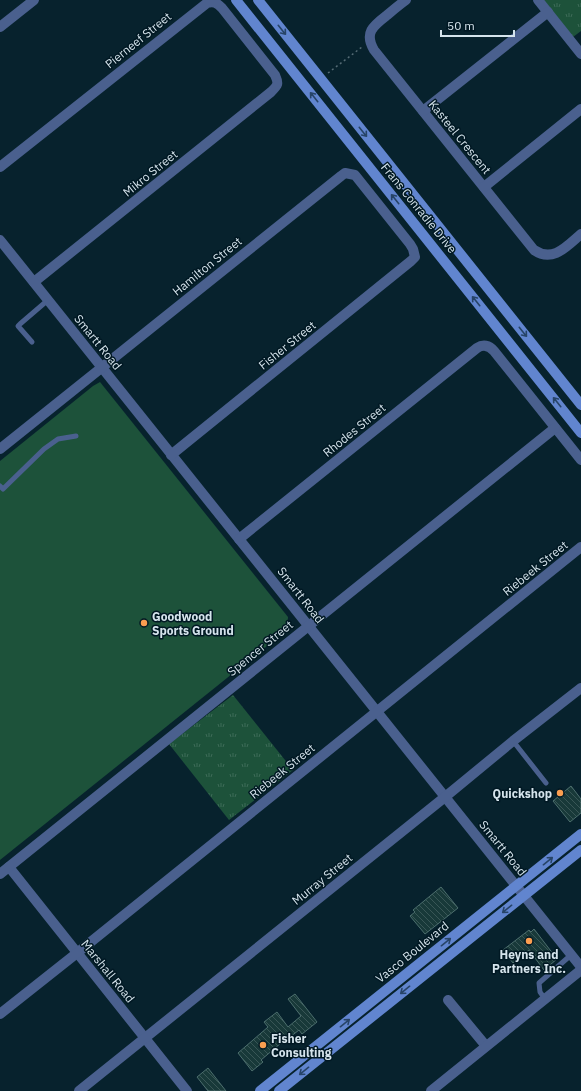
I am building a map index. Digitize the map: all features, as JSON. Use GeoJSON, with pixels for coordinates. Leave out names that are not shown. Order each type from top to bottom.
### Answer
{"type":"FeatureCollection","features":[{"type":"Feature","properties":{"kind":"main road","name":"Frans Conradie Drive"},"geometry":{"type":"LineString","coordinates":[[236,0],[581,433]]}},
{"type":"Feature","properties":{"kind":"main road","name":"Frans Conradie Drive"},"geometry":{"type":"LineString","coordinates":[[258,0],[581,405]]}},
{"type":"Feature","properties":{"kind":"main road","name":"Vasco Boulevard"},"geometry":{"type":"LineString","coordinates":[[260,1091],[581,834]]}},
{"type":"Feature","properties":{"kind":"main road"},"geometry":{"type":"LineString","coordinates":[[279,1091],[581,850]]}},
{"type":"Feature","properties":{"kind":"street"},"geometry":{"type":"LineString","coordinates":[[0,27],[34,0]]}},
{"type":"Feature","properties":{"kind":"street"},"geometry":{"type":"LineString","coordinates":[[370,42],[370,35],[373,27],[406,0]]}},
{"type":"Feature","properties":{"kind":"street"},"geometry":{"type":"LineString","coordinates":[[538,0],[581,54]]}},
{"type":"Feature","properties":{"kind":"street","name":"Pierneef Street"},"geometry":{"type":"LineString","coordinates":[[0,167],[207,3],[217,3],[222,8],[275,75],[278,82]]}},
{"type":"Feature","properties":{"kind":"street"},"geometry":{"type":"LineString","coordinates":[[423,111],[548,12]]}},
{"type":"Feature","properties":{"kind":"street","name":"Kasteel Crescent"},"geometry":{"type":"LineString","coordinates":[[370,42],[374,50],[534,250],[546,255],[556,253],[581,234]]}},
{"type":"Feature","properties":{"kind":"street","name":"Mikro Street"},"geometry":{"type":"LineString","coordinates":[[34,282],[272,92],[277,86],[278,82]]}},
{"type":"Feature","properties":{"kind":"street"},"geometry":{"type":"LineString","coordinates":[[484,187],[581,109]]}},
{"type":"Feature","properties":{"kind":"street","name":"Hamilton Street"},"geometry":{"type":"LineString","coordinates":[[0,449],[334,180],[345,173],[355,175],[410,244],[415,254]]}},
{"type":"Feature","properties":{"kind":"street","name":"Smartt Road"},"geometry":{"type":"LineString","coordinates":[[0,240],[524,895],[581,969]]}},
{"type":"Feature","properties":{"kind":"street","name":"Fisher Street"},"geometry":{"type":"LineString","coordinates":[[171,455],[412,261],[415,258],[415,254]]}},
{"type":"Feature","properties":{"kind":"street","name":"Rhodes Street"},"geometry":{"type":"LineString","coordinates":[[239,539],[477,348],[486,346],[494,351],[555,428]]}},
{"type":"Feature","properties":{"kind":"street"},"geometry":{"type":"LineString","coordinates":[[555,428],[581,460]]}},
{"type":"Feature","properties":{"kind":"street","name":"Spencer Street"},"geometry":{"type":"LineString","coordinates":[[0,874],[555,428]]}},
{"type":"Feature","properties":{"kind":"street","name":"Riebeek Street"},"geometry":{"type":"LineString","coordinates":[[0,1014],[77,954],[581,548]]}},
{"type":"Feature","properties":{"kind":"street","name":"Murray Street"},"geometry":{"type":"LineString","coordinates":[[79,1091],[513,741],[581,688]]}},
{"type":"Feature","properties":{"kind":"street","name":"Marshall Road"},"geometry":{"type":"LineString","coordinates":[[9,867],[188,1091]]}},
{"type":"Feature","properties":{"kind":"street"},"geometry":{"type":"LineString","coordinates":[[431,1091],[581,969]]}},
{"type":"Feature","properties":{"kind":"street"},"geometry":{"type":"LineString","coordinates":[[448,1000],[486,1046]]}},
{"type":"Feature","properties":{"kind":"lane"},"geometry":{"type":"LineString","coordinates":[[32,342],[18,326],[48,300]]}},
{"type":"Feature","properties":{"kind":"lane"},"geometry":{"type":"LineString","coordinates":[[1,489],[44,449],[58,439],[76,436]]}},
{"type":"Feature","properties":{"kind":"lane"},"geometry":{"type":"LineString","coordinates":[[513,741],[546,783]]}},
{"type":"Feature","properties":{"kind":"lane"},"geometry":{"type":"LineString","coordinates":[[545,999],[540,992],[539,983],[571,955]]}},
{"type":"Feature","properties":{"kind":"path"},"geometry":{"type":"LineString","coordinates":[[328,73],[370,42]]}},
{"type":"Feature","properties":{"kind":"green space"},"geometry":{"type":"Polygon","coordinates":[[[544,0],[581,0],[581,31],[573,37],[544,0]]]}},
{"type":"Feature","properties":{"kind":"green space","name":"Goodwood Sports Ground"},"geometry":{"type":"Polygon","coordinates":[[[100,382],[288,617],[287,630],[0,860],[0,461],[93,386],[100,382]]]}},
{"type":"Feature","properties":{"kind":"green space"},"geometry":{"type":"Polygon","coordinates":[[[233,695],[293,770],[229,820],[169,744],[233,695]]]}},
{"type":"Feature","properties":{"kind":"building"},"geometry":{"type":"Polygon","coordinates":[[[571,786],[581,799],[581,813],[570,822],[553,801],[571,786]]]}},
{"type":"Feature","properties":{"kind":"building"},"geometry":{"type":"Polygon","coordinates":[[[441,887],[458,908],[425,934],[410,916],[415,912],[413,910],[441,887]]]}},
{"type":"Feature","properties":{"kind":"building","name":"Heyns and Partners Inc."},"geometry":{"type":"Polygon","coordinates":[[[534,929],[557,959],[544,970],[529,950],[513,963],[503,950],[529,930],[531,932],[534,929]]]}},
{"type":"Feature","properties":{"kind":"building"},"geometry":{"type":"Polygon","coordinates":[[[295,994],[317,1022],[302,1034],[299,1030],[281,1043],[261,1060],[263,1062],[252,1071],[238,1053],[268,1027],[264,1022],[277,1012],[288,1027],[301,1016],[288,999],[295,994]]]}},
{"type":"Feature","properties":{"kind":"building"},"geometry":{"type":"Polygon","coordinates":[[[208,1068],[226,1091],[208,1091],[197,1077],[208,1068]]]}},
{"type":"Feature","properties":{"kind":"place","name":"Goodwood Sports Ground"},"geometry":{"type":"Point","coordinates":[144,623]}},
{"type":"Feature","properties":{"kind":"place","name":"Quickshop"},"geometry":{"type":"Point","coordinates":[560,793]}},
{"type":"Feature","properties":{"kind":"place","name":"Heyns and Partners Inc."},"geometry":{"type":"Point","coordinates":[529,941]}},
{"type":"Feature","properties":{"kind":"place","name":"Fisher Consulting"},"geometry":{"type":"Point","coordinates":[263,1045]}}]}
